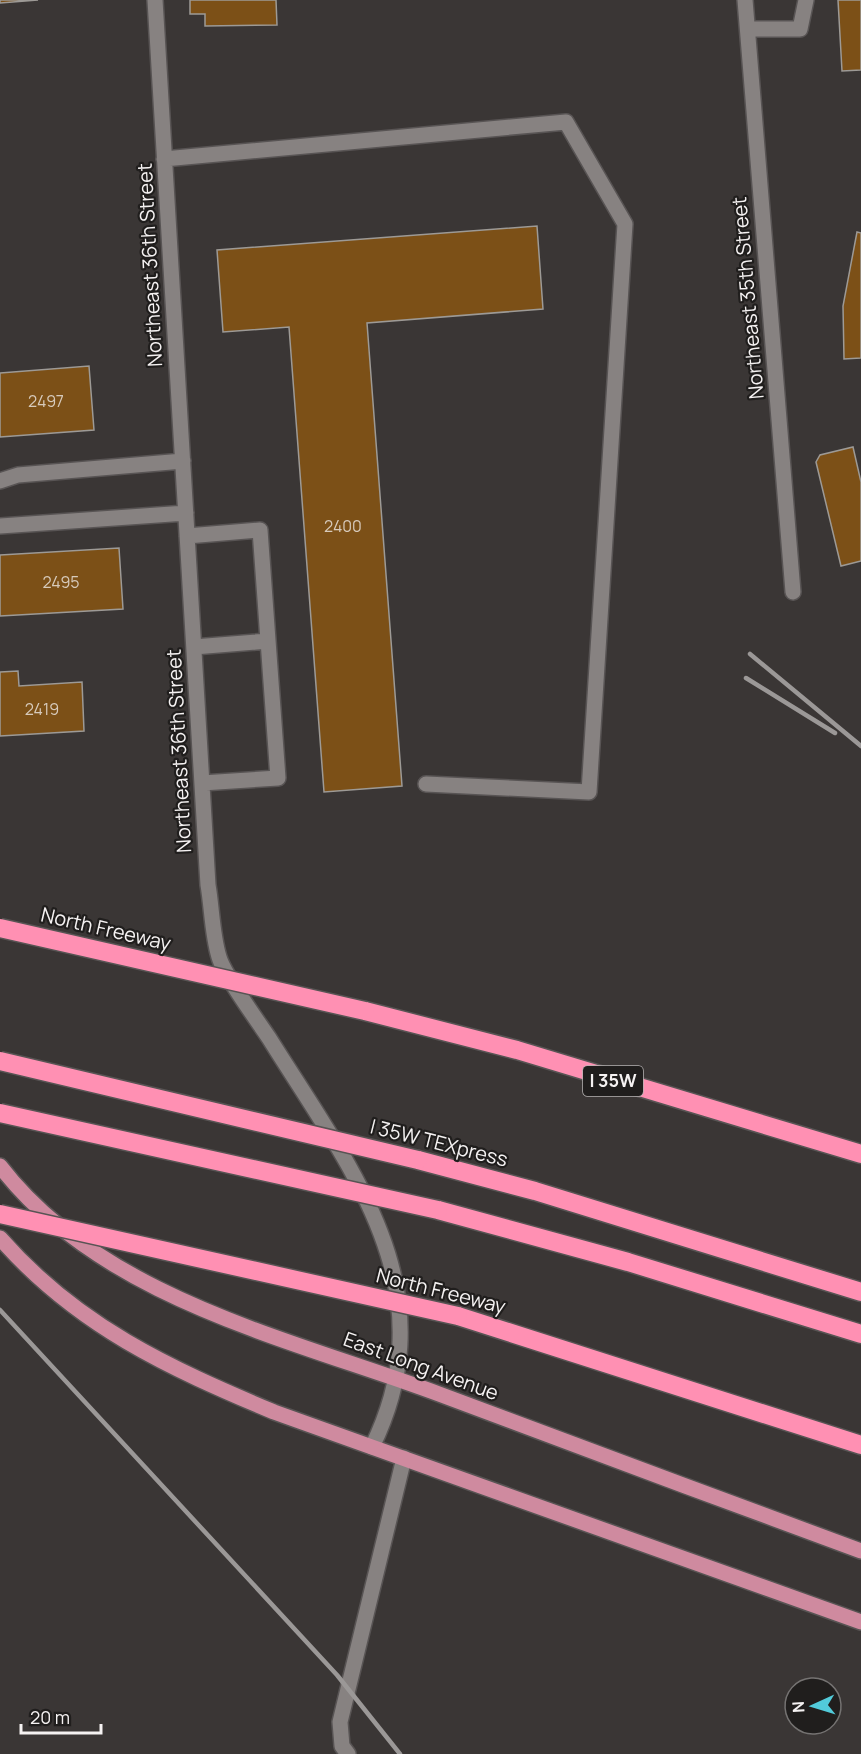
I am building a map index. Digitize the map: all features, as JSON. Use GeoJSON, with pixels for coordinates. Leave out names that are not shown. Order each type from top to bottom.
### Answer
{"type":"FeatureCollection","features":[{"type":"Feature","properties":{"kind":"highway","name":"North Freeway"},"geometry":{"type":"LineString","coordinates":[[0,928],[365,1011],[517,1050],[861,1154]]}},
{"type":"Feature","properties":{"kind":"highway","name":"I 35W TEXpress"},"geometry":{"type":"LineString","coordinates":[[0,1061],[418,1160],[535,1191],[861,1292]]}},
{"type":"Feature","properties":{"kind":"highway"},"geometry":{"type":"LineString","coordinates":[[0,1113],[122,1138],[438,1210],[628,1262],[861,1334]]}},
{"type":"Feature","properties":{"kind":"highway","name":"North Freeway"},"geometry":{"type":"LineString","coordinates":[[0,1214],[458,1316],[861,1445]]}},
{"type":"Feature","properties":{"kind":"main road","name":"East Long Avenue"},"geometry":{"type":"LineString","coordinates":[[0,1166],[27,1198],[51,1220],[105,1257],[208,1312],[395,1378],[861,1551]]}},
{"type":"Feature","properties":{"kind":"main road"},"geometry":{"type":"LineString","coordinates":[[0,1238],[60,1295],[127,1344],[201,1381],[274,1412],[861,1622]]}},
{"type":"Feature","properties":{"kind":"street","name":"Northeast 36th Street"},"geometry":{"type":"LineString","coordinates":[[155,0],[208,885],[219,959],[355,1174],[384,1234],[402,1315],[395,1378],[381,1429],[372,1447]]}},
{"type":"Feature","properties":{"kind":"street","name":"Northeast 35th Street"},"geometry":{"type":"LineString","coordinates":[[745,0],[793,592]]}},
{"type":"Feature","properties":{"kind":"street"},"geometry":{"type":"LineString","coordinates":[[748,30],[800,29],[806,0]]}},
{"type":"Feature","properties":{"kind":"street"},"geometry":{"type":"LineString","coordinates":[[164,159],[566,122],[625,224],[589,792],[426,784]]}},
{"type":"Feature","properties":{"kind":"street"},"geometry":{"type":"LineString","coordinates":[[0,481],[18,476],[183,461]]}},
{"type":"Feature","properties":{"kind":"street"},"geometry":{"type":"LineString","coordinates":[[0,526],[186,513]]}},
{"type":"Feature","properties":{"kind":"street"},"geometry":{"type":"LineString","coordinates":[[187,536],[260,530],[278,778],[202,783]]}},
{"type":"Feature","properties":{"kind":"street"},"geometry":{"type":"LineString","coordinates":[[194,647],[268,641]]}},
{"type":"Feature","properties":{"kind":"street"},"geometry":{"type":"LineString","coordinates":[[348,1754],[342,1746],[340,1722],[404,1458]]}},
{"type":"Feature","properties":{"kind":"building"},"geometry":{"type":"Polygon","coordinates":[[[0,0],[38,0],[0,3],[0,0]]]}},
{"type":"Feature","properties":{"kind":"building"},"geometry":{"type":"Polygon","coordinates":[[[190,0],[276,0],[277,25],[205,26],[205,14],[190,14],[190,0]]]}},
{"type":"Feature","properties":{"kind":"building"},"geometry":{"type":"Polygon","coordinates":[[[838,0],[861,0],[861,70],[842,71],[838,0]]]}},
{"type":"Feature","properties":{"kind":"building"},"geometry":{"type":"Polygon","coordinates":[[[537,226],[543,309],[367,323],[402,786],[324,792],[289,327],[223,332],[217,250],[537,226]]]}},
{"type":"Feature","properties":{"kind":"building"},"geometry":{"type":"Polygon","coordinates":[[[857,232],[861,233],[861,358],[844,359],[843,306],[857,232]]]}},
{"type":"Feature","properties":{"kind":"building"},"geometry":{"type":"Polygon","coordinates":[[[89,366],[94,430],[0,437],[0,373],[89,366]]]}},
{"type":"Feature","properties":{"kind":"building"},"geometry":{"type":"Polygon","coordinates":[[[853,447],[861,482],[861,561],[841,566],[816,462],[820,455],[853,447]]]}},
{"type":"Feature","properties":{"kind":"building"},"geometry":{"type":"Polygon","coordinates":[[[119,548],[123,609],[0,616],[0,555],[119,548]]]}},
{"type":"Feature","properties":{"kind":"building"},"geometry":{"type":"Polygon","coordinates":[[[18,671],[19,686],[82,682],[84,731],[0,736],[0,672],[18,671]]]}},
{"type":"Feature","properties":{"kind":"railway"},"geometry":{"type":"LineString","coordinates":[[750,654],[861,746]]}},
{"type":"Feature","properties":{"kind":"railway"},"geometry":{"type":"LineString","coordinates":[[746,678],[835,733]]}},
{"type":"Feature","properties":{"kind":"railway"},"geometry":{"type":"LineString","coordinates":[[0,1310],[337,1675],[400,1754]]}}]}
